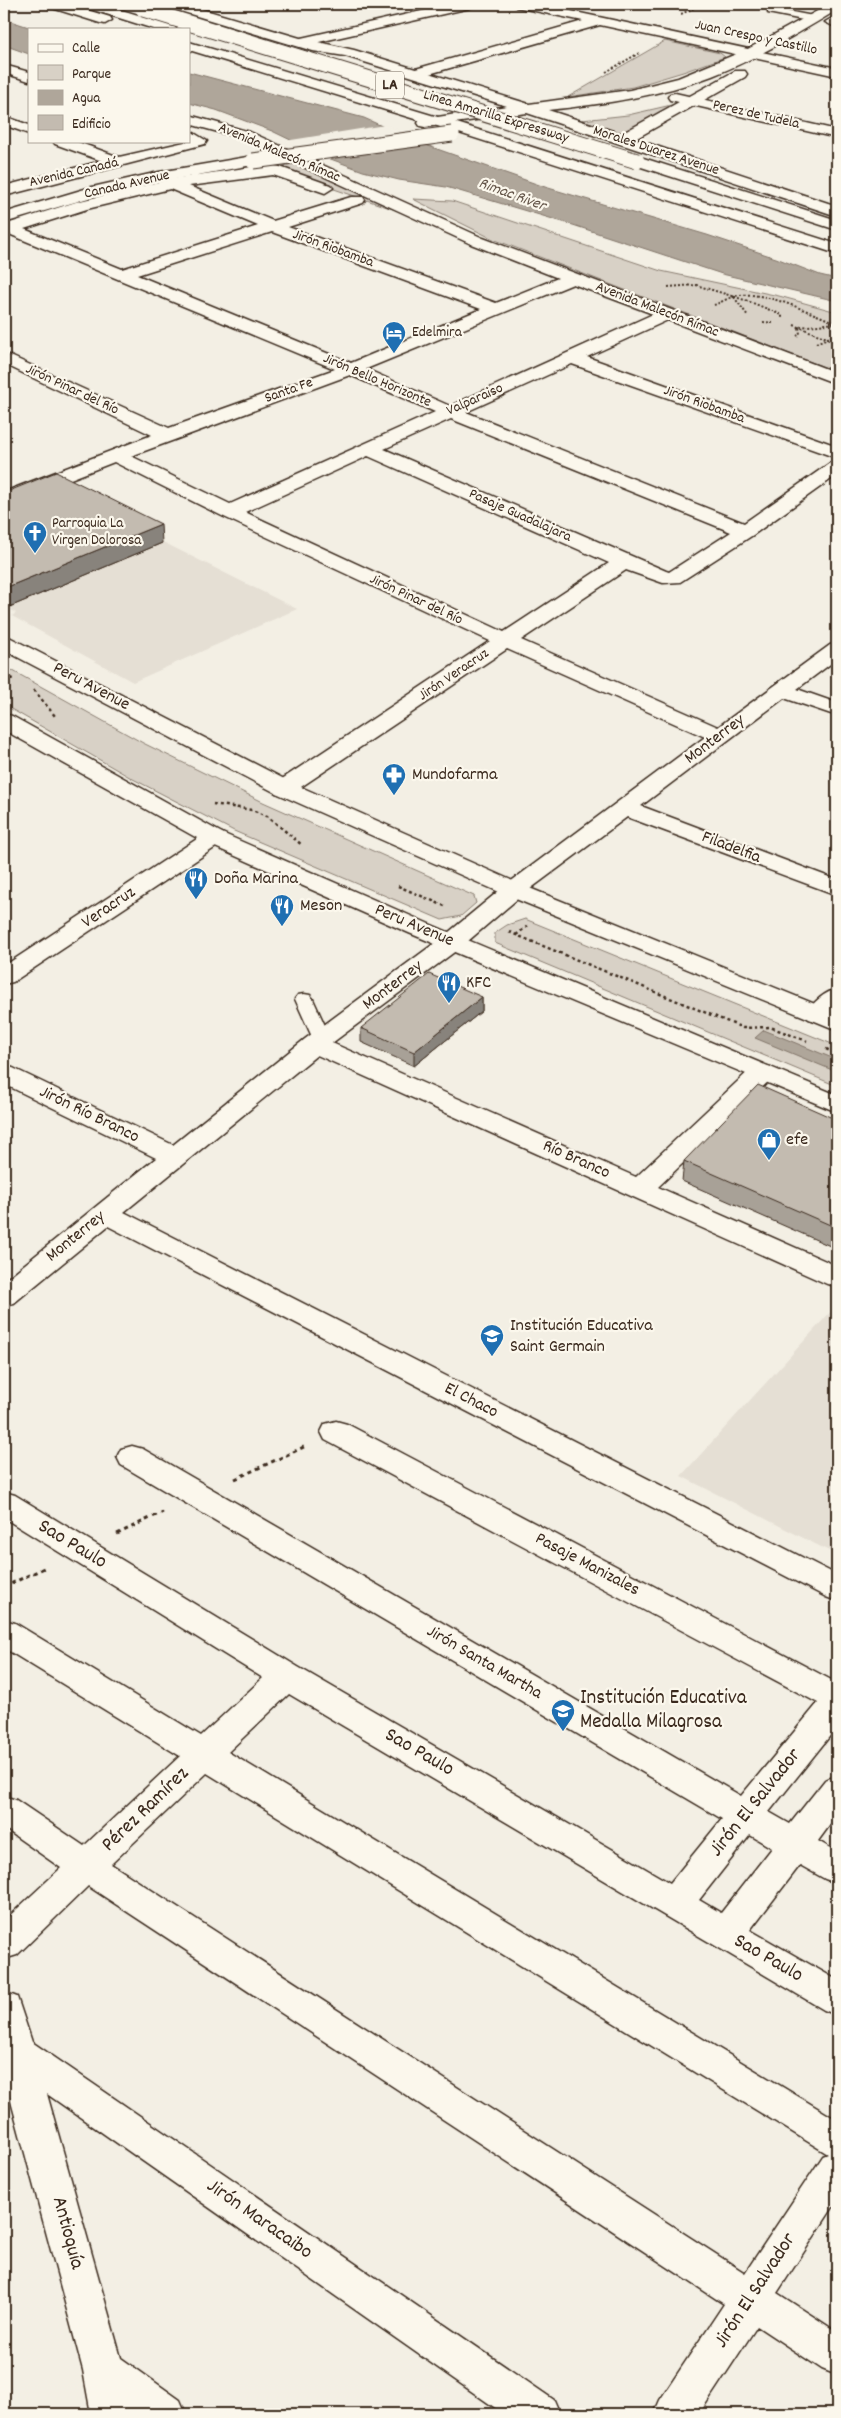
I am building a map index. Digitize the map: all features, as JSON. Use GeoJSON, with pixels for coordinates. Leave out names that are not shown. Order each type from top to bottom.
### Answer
{"type":"FeatureCollection","features":[{"type":"Feature","properties":{"kind":"main road"},"geometry":{"type":"LineString","coordinates":[[54,4],[131,28]]}},
{"type":"Feature","properties":{"kind":"main road","name":"Linea Amarilla Expressway"},"geometry":{"type":"LineString","coordinates":[[89,4],[126,10],[143,9],[637,161],[837,225]]}},
{"type":"Feature","properties":{"kind":"main road","name":"Morales Duarez Avenue"},"geometry":{"type":"LineString","coordinates":[[172,4],[416,73],[837,211]]}},
{"type":"Feature","properties":{"kind":"main road"},"geometry":{"type":"LineString","coordinates":[[301,42],[470,4]]}},
{"type":"Feature","properties":{"kind":"main road","name":"Juan Crespo y Castillo"},"geometry":{"type":"LineString","coordinates":[[521,4],[597,22],[837,72]]}},
{"type":"Feature","properties":{"kind":"main road"},"geometry":{"type":"LineString","coordinates":[[430,122],[523,107],[586,102],[658,89],[682,82],[752,54],[837,5]]}},
{"type":"Feature","properties":{"kind":"main road","name":"Linea Amarilla Expressway"},"geometry":{"type":"LineString","coordinates":[[126,10],[167,28]]}},
{"type":"Feature","properties":{"kind":"main road"},"geometry":{"type":"LineString","coordinates":[[416,73],[597,22]]}},
{"type":"Feature","properties":{"kind":"main road"},"geometry":{"type":"LineString","coordinates":[[622,140],[835,22]]}},
{"type":"Feature","properties":{"kind":"main road","name":"Linea Amarilla Expressway"},"geometry":{"type":"LineString","coordinates":[[190,35],[837,238]]}},
{"type":"Feature","properties":{"kind":"main road","name":"Morales Duarez Avenue"},"geometry":{"type":"LineString","coordinates":[[301,42],[465,96],[482,106],[486,112]]}},
{"type":"Feature","properties":{"kind":"main road"},"geometry":{"type":"LineString","coordinates":[[190,46],[430,122],[468,131],[837,249]]}},
{"type":"Feature","properties":{"kind":"main road"},"geometry":{"type":"LineString","coordinates":[[4,69],[28,77]]}},
{"type":"Feature","properties":{"kind":"main road"},"geometry":{"type":"LineString","coordinates":[[468,131],[614,110],[675,97],[730,79]]}},
{"type":"Feature","properties":{"kind":"main road","name":"Perez de Tudela"},"geometry":{"type":"LineString","coordinates":[[675,97],[837,134]]}},
{"type":"Feature","properties":{"kind":"main road"},"geometry":{"type":"LineString","coordinates":[[468,131],[472,126],[542,114]]}},
{"type":"Feature","properties":{"kind":"main road","name":"Avenida Malecón Rímac"},"geometry":{"type":"LineString","coordinates":[[190,118],[245,135],[477,241]]}},
{"type":"Feature","properties":{"kind":"main road"},"geometry":{"type":"LineString","coordinates":[[4,120],[28,130]]}},
{"type":"Feature","properties":{"kind":"main road","name":"Canada Avenue"},"geometry":{"type":"LineString","coordinates":[[4,206],[106,178],[233,154],[430,122]]}},
{"type":"Feature","properties":{"kind":"main road","name":"Avenida Canadá"},"geometry":{"type":"LineString","coordinates":[[6,225],[171,184],[259,166],[468,131]]}},
{"type":"Feature","properties":{"kind":"main road","name":"Avenida Canadá"},"geometry":{"type":"LineString","coordinates":[[4,191],[199,143],[194,137]]}},
{"type":"Feature","properties":{"kind":"main road"},"geometry":{"type":"LineString","coordinates":[[63,142],[118,162]]}},
{"type":"Feature","properties":{"kind":"main road","name":"Canada Avenue"},"geometry":{"type":"LineString","coordinates":[[6,225],[106,189],[159,177],[259,166]]}},
{"type":"Feature","properties":{"kind":"main road","name":"Avenida Malecón Rímac"},"geometry":{"type":"LineString","coordinates":[[259,166],[477,241],[837,379]]}},
{"type":"Feature","properties":{"kind":"main road","name":"Jirón Riobamba"},"geometry":{"type":"LineString","coordinates":[[171,184],[271,226],[498,310]]}},
{"type":"Feature","properties":{"kind":"main road"},"geometry":{"type":"LineString","coordinates":[[122,274],[356,200]]}},
{"type":"Feature","properties":{"kind":"main road","name":"Jirón Bello Horizonte"},"geometry":{"type":"LineString","coordinates":[[6,225],[450,412],[746,531]]}},
{"type":"Feature","properties":{"kind":"main road","name":"Santa Fe"},"geometry":{"type":"LineString","coordinates":[[4,499],[168,435],[351,369],[572,278]]}},
{"type":"Feature","properties":{"kind":"main road","name":"Valparaiso"},"geometry":{"type":"LineString","coordinates":[[229,512],[668,314]]}},
{"type":"Feature","properties":{"kind":"main road","name":"Jirón Riobamba"},"geometry":{"type":"LineString","coordinates":[[570,357],[837,452]]}},
{"type":"Feature","properties":{"kind":"main road","name":"Jirón Pinar del Río"},"geometry":{"type":"LineString","coordinates":[[4,358],[168,435]]}},
{"type":"Feature","properties":{"kind":"main road","name":"Pasaje Guadalajara"},"geometry":{"type":"LineString","coordinates":[[368,449],[624,562],[663,577],[673,578],[746,531]]}},
{"type":"Feature","properties":{"kind":"main road","name":"Jirón Pinar del Río"},"geometry":{"type":"LineString","coordinates":[[116,456],[229,512],[504,641],[720,736]]}},
{"type":"Feature","properties":{"kind":"main road"},"geometry":{"type":"LineString","coordinates":[[746,531],[837,468]]}},
{"type":"Feature","properties":{"kind":"main road","name":"Jirón Veracruz"},"geometry":{"type":"LineString","coordinates":[[284,788],[624,562]]}},
{"type":"Feature","properties":{"kind":"main road","name":"Peru Avenue"},"geometry":{"type":"LineString","coordinates":[[4,642],[284,788],[514,890],[828,1018]]}},
{"type":"Feature","properties":{"kind":"main road","name":"Monterrey"},"geometry":{"type":"LineString","coordinates":[[4,1296],[104,1213],[318,1042],[452,942],[514,890],[837,649]]}},
{"type":"Feature","properties":{"kind":"main road"},"geometry":{"type":"LineString","coordinates":[[781,690],[837,710]]}},
{"type":"Feature","properties":{"kind":"main road","name":"Peru Avenue"},"geometry":{"type":"LineString","coordinates":[[4,721],[214,838],[452,942],[837,1104]]}},
{"type":"Feature","properties":{"kind":"main road","name":"Filadelfia"},"geometry":{"type":"LineString","coordinates":[[624,808],[837,888]]}},
{"type":"Feature","properties":{"kind":"main road","name":"Veracruz"},"geometry":{"type":"LineString","coordinates":[[4,977],[214,838]]}},
{"type":"Feature","properties":{"kind":"main road"},"geometry":{"type":"LineString","coordinates":[[828,1018],[837,996]]}},
{"type":"Feature","properties":{"kind":"main road","name":"Río Branco"},"geometry":{"type":"LineString","coordinates":[[318,1042],[837,1277]]}},
{"type":"Feature","properties":{"kind":"main road"},"geometry":{"type":"LineString","coordinates":[[640,1188],[762,1073]]}},
{"type":"Feature","properties":{"kind":"main road","name":"Jirón Río Branco"},"geometry":{"type":"LineString","coordinates":[[4,1074],[175,1157]]}},
{"type":"Feature","properties":{"kind":"main road","name":"El Chaco"},"geometry":{"type":"LineString","coordinates":[[104,1213],[837,1589]]}},
{"type":"Feature","properties":{"kind":"main road","name":"Pasaje Manizales"},"geometry":{"type":"LineString","coordinates":[[336,1432],[837,1698]]}},
{"type":"Feature","properties":{"kind":"main road","name":"Jirón Santa Martha"},"geometry":{"type":"LineString","coordinates":[[132,1457],[837,1869]]}},
{"type":"Feature","properties":{"kind":"main road","name":"Sao Paulo"},"geometry":{"type":"LineString","coordinates":[[4,1503],[286,1676],[837,1999]]}},
{"type":"Feature","properties":{"kind":"main road"},"geometry":{"type":"LineString","coordinates":[[4,1632],[837,2140]]}},
{"type":"Feature","properties":{"kind":"main road","name":"Pérez Ramírez"},"geometry":{"type":"LineString","coordinates":[[4,1944],[286,1676]]}},
{"type":"Feature","properties":{"kind":"main road","name":"Jirón El Salvador"},"geometry":{"type":"LineString","coordinates":[[675,1903],[837,1703]]}},
{"type":"Feature","properties":{"kind":"main road"},"geometry":{"type":"LineString","coordinates":[[726,1934],[837,1790]]}},
{"type":"Feature","properties":{"kind":"main road"},"geometry":{"type":"LineString","coordinates":[[4,1810],[87,1867],[837,2355]]}},
{"type":"Feature","properties":{"kind":"main road"},"geometry":{"type":"LineString","coordinates":[[4,2008],[18,2053]]}},
{"type":"Feature","properties":{"kind":"main road","name":"Antioquía"},"geometry":{"type":"LineString","coordinates":[[18,2053],[104,2370],[112,2414]]}},
{"type":"Feature","properties":{"kind":"main road","name":"Jirón Maracaibo"},"geometry":{"type":"LineString","coordinates":[[18,2053],[539,2414]]}},
{"type":"Feature","properties":{"kind":"main road","name":"Jirón El Salvador"},"geometry":{"type":"LineString","coordinates":[[675,2414],[837,2168]]}},
{"type":"Feature","properties":{"kind":"main road"},"geometry":{"type":"LineString","coordinates":[[104,2370],[165,2414]]}},
{"type":"Feature","properties":{"kind":"lane"},"geometry":{"type":"LineString","coordinates":[[771,11],[814,19]]}},
{"type":"Feature","properties":{"kind":"lane"},"geometry":{"type":"LineString","coordinates":[[304,999],[318,1042]]}},
{"type":"Feature","properties":{"kind":"path"},"geometry":{"type":"LineString","coordinates":[[710,308],[734,296],[744,295],[762,298],[837,323]]}},
{"type":"Feature","properties":{"kind":"path"},"geometry":{"type":"LineString","coordinates":[[734,296],[782,315],[782,318]]}},
{"type":"Feature","properties":{"kind":"path"},"geometry":{"type":"LineString","coordinates":[[734,296],[744,313],[752,318]]}},
{"type":"Feature","properties":{"kind":"path"},"geometry":{"type":"LineString","coordinates":[[756,320],[774,323]]}},
{"type":"Feature","properties":{"kind":"path"},"geometry":{"type":"LineString","coordinates":[[799,327],[837,323]]}},
{"type":"Feature","properties":{"kind":"path"},"geometry":{"type":"LineString","coordinates":[[794,325],[837,342]]}},
{"type":"Feature","properties":{"kind":"path"},"geometry":{"type":"LineString","coordinates":[[4,677],[19,682]]}},
{"type":"Feature","properties":{"kind":"path"},"geometry":{"type":"LineString","coordinates":[[30,688],[44,700],[59,723]]}},
{"type":"Feature","properties":{"kind":"path"},"geometry":{"type":"LineString","coordinates":[[206,803],[252,810],[267,816],[301,844],[310,848]]}},
{"type":"Feature","properties":{"kind":"path"},"geometry":{"type":"LineString","coordinates":[[391,883],[456,910]]}},
{"type":"Feature","properties":{"kind":"path"},"geometry":{"type":"LineString","coordinates":[[508,940],[532,922]]}},
{"type":"Feature","properties":{"kind":"path"},"geometry":{"type":"LineString","coordinates":[[502,929],[743,1028],[770,1027],[812,1044]]}},
{"type":"Feature","properties":{"kind":"path"},"geometry":{"type":"LineString","coordinates":[[820,1047],[837,1054]]}},
{"type":"Feature","properties":{"kind":"shaded area"},"geometry":{"type":"Polygon","coordinates":[[[133,527],[297,609],[133,682],[12,616],[16,613],[4,606],[4,582],[133,527]]]}},
{"type":"Feature","properties":{"kind":"shaded area"},"geometry":{"type":"Polygon","coordinates":[[[834,1308],[837,1309],[837,1555],[681,1476],[834,1308]]]}},
{"type":"Feature","properties":{"kind":"green space"},"geometry":{"type":"Polygon","coordinates":[[[665,41],[720,53],[725,57],[633,87],[568,97],[665,41]]]}},
{"type":"Feature","properties":{"kind":"green space"},"geometry":{"type":"Polygon","coordinates":[[[693,100],[627,134],[582,120],[628,115],[693,100]]]}},
{"type":"Feature","properties":{"kind":"green space"},"geometry":{"type":"Polygon","coordinates":[[[299,163],[396,210],[272,168],[299,163]]]}},
{"type":"Feature","properties":{"kind":"green space"},"geometry":{"type":"Polygon","coordinates":[[[413,199],[452,201],[661,271],[779,296],[837,312],[837,372],[493,239],[413,199]]]}},
{"type":"Feature","properties":{"kind":"green space"},"geometry":{"type":"Polygon","coordinates":[[[4,666],[143,743],[263,802],[474,896],[476,903],[461,916],[442,920],[234,831],[133,779],[4,705],[4,666]]]}},
{"type":"Feature","properties":{"kind":"green space"},"geometry":{"type":"Polygon","coordinates":[[[525,919],[837,1046],[837,1086],[495,943],[495,933],[507,925],[525,919]]]}},
{"type":"Feature","properties":{"kind":"water"},"geometry":{"type":"Polygon","coordinates":[[[4,19],[32,28],[28,28],[28,54],[4,45],[4,19]]]}},
{"type":"Feature","properties":{"kind":"water","name":"Rimac River"},"geometry":{"type":"Polygon","coordinates":[[[190,72],[364,118],[420,143],[545,187],[707,235],[820,275],[837,279],[837,301],[722,274],[573,225],[446,187],[399,180],[363,171],[328,158],[272,131],[216,110],[190,103],[190,72]]]}},
{"type":"Feature","properties":{"kind":"water"},"geometry":{"type":"Polygon","coordinates":[[[764,1030],[837,1060],[837,1072],[755,1038],[764,1030]]]}},
{"type":"Feature","properties":{"kind":"pier"},"geometry":{"type":"Polygon","coordinates":[[[385,125],[420,140],[319,157],[285,141],[385,125]]]}},
{"type":"Feature","properties":{"kind":"building","name":"Parroquia La Virgen Dolorosa"},"geometry":{"type":"Polygon","coordinates":[[[56,472],[161,524],[5,588],[4,493],[56,472]]]}},
{"type":"Feature","properties":{"kind":"building"},"geometry":{"type":"Polygon","coordinates":[[[429,974],[482,997],[414,1052],[361,1028],[429,974]]]}},
{"type":"Feature","properties":{"kind":"building","name":"efe"},"geometry":{"type":"Polygon","coordinates":[[[758,1085],[837,1120],[837,1228],[684,1161],[758,1085]]]}},
{"type":"Feature","properties":{"kind":"place","name":"Edelmira"},"geometry":{"type":"Point","coordinates":[394,354]}},
{"type":"Feature","properties":{"kind":"place","name":"Parroquia La Virgen Dolorosa"},"geometry":{"type":"Point","coordinates":[35,554]}},
{"type":"Feature","properties":{"kind":"place","name":"Mundofarma"},"geometry":{"type":"Point","coordinates":[394,796]}},
{"type":"Feature","properties":{"kind":"place","name":"Doña Marina"},"geometry":{"type":"Point","coordinates":[196,900]}},
{"type":"Feature","properties":{"kind":"place","name":"Meson"},"geometry":{"type":"Point","coordinates":[282,927]}},
{"type":"Feature","properties":{"kind":"place","name":"KFC"},"geometry":{"type":"Point","coordinates":[449,1004]}},
{"type":"Feature","properties":{"kind":"place","name":"efe"},"geometry":{"type":"Point","coordinates":[769,1161]}},
{"type":"Feature","properties":{"kind":"place","name":"Institución Educativa Saint Germain"},"geometry":{"type":"Point","coordinates":[492,1357]}},
{"type":"Feature","properties":{"kind":"place","name":"Institución Educativa Medalla Milagrosa"},"geometry":{"type":"Point","coordinates":[563,1732]}}]}
